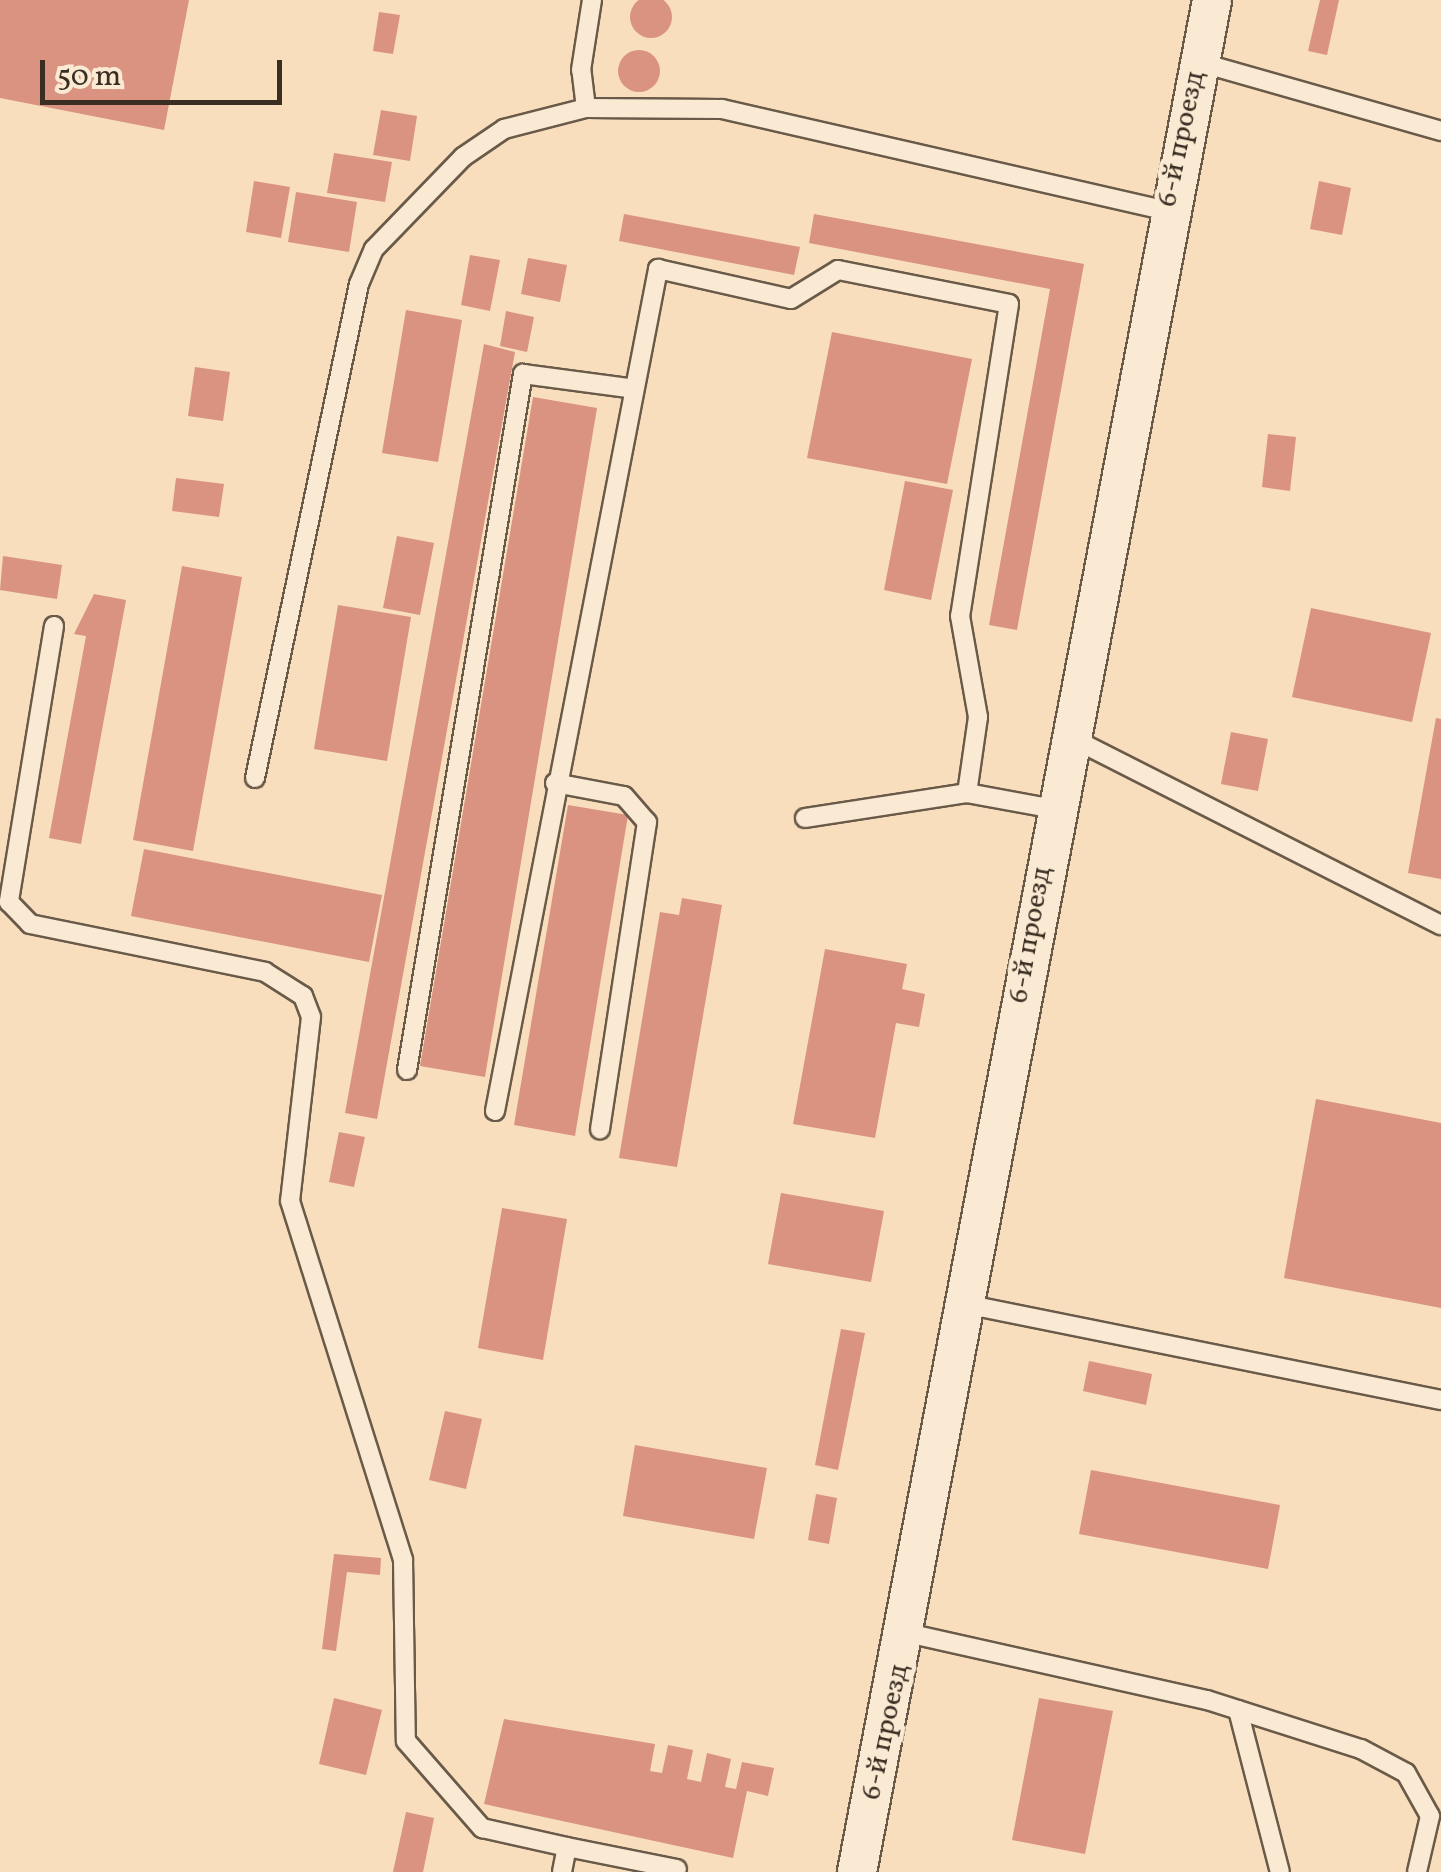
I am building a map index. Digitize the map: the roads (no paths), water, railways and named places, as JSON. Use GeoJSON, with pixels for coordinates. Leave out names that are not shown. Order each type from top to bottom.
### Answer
{"type":"FeatureCollection","features":[{"type":"Feature","properties":{"kind":"street","name":"6-й проезд"},"geometry":{"type":"LineString","coordinates":[[858,1872],[906,1633],[1067,735],[1166,211],[1212,0]]}},
{"type":"Feature","properties":{"kind":"lane"},"geometry":{"type":"LineString","coordinates":[[586,108],[580,70],[592,0]]}},
{"type":"Feature","properties":{"kind":"lane"},"geometry":{"type":"LineString","coordinates":[[1198,62],[1441,132]]}},
{"type":"Feature","properties":{"kind":"lane"},"geometry":{"type":"LineString","coordinates":[[255,778],[359,284],[374,249],[463,157],[504,128],[586,108],[722,109],[1166,211]]}},
{"type":"Feature","properties":{"kind":"lane"},"geometry":{"type":"LineString","coordinates":[[496,1111],[628,388],[658,269],[791,300],[838,270],[1009,304],[960,616],[978,717],[967,793]]}},
{"type":"Feature","properties":{"kind":"lane"},"geometry":{"type":"LineString","coordinates":[[407,1070],[524,374],[628,388]]}},
{"type":"Feature","properties":{"kind":"lane"},"geometry":{"type":"LineString","coordinates":[[54,626],[9,902],[30,924],[265,972],[303,996],[311,1016],[290,1201],[403,1560],[406,1741],[482,1828],[677,1869]]}},
{"type":"Feature","properties":{"kind":"lane"},"geometry":{"type":"LineString","coordinates":[[1067,735],[1441,925]]}},
{"type":"Feature","properties":{"kind":"lane"},"geometry":{"type":"LineString","coordinates":[[554,783],[624,796],[646,822],[600,1129]]}},
{"type":"Feature","properties":{"kind":"lane"},"geometry":{"type":"LineString","coordinates":[[805,818],[967,793],[1054,809]]}},
{"type":"Feature","properties":{"kind":"lane"},"geometry":{"type":"LineString","coordinates":[[965,1304],[1441,1400]]}},
{"type":"Feature","properties":{"kind":"lane"},"geometry":{"type":"LineString","coordinates":[[906,1633],[1238,1710],[1406,1773],[1430,1816],[1416,1872]]}},
{"type":"Feature","properties":{"kind":"lane"},"geometry":{"type":"LineString","coordinates":[[1238,1710],[1280,1872]]}},
{"type":"Feature","properties":{"kind":"lane"},"geometry":{"type":"LineString","coordinates":[[562,1872],[567,1847]]}}]}
